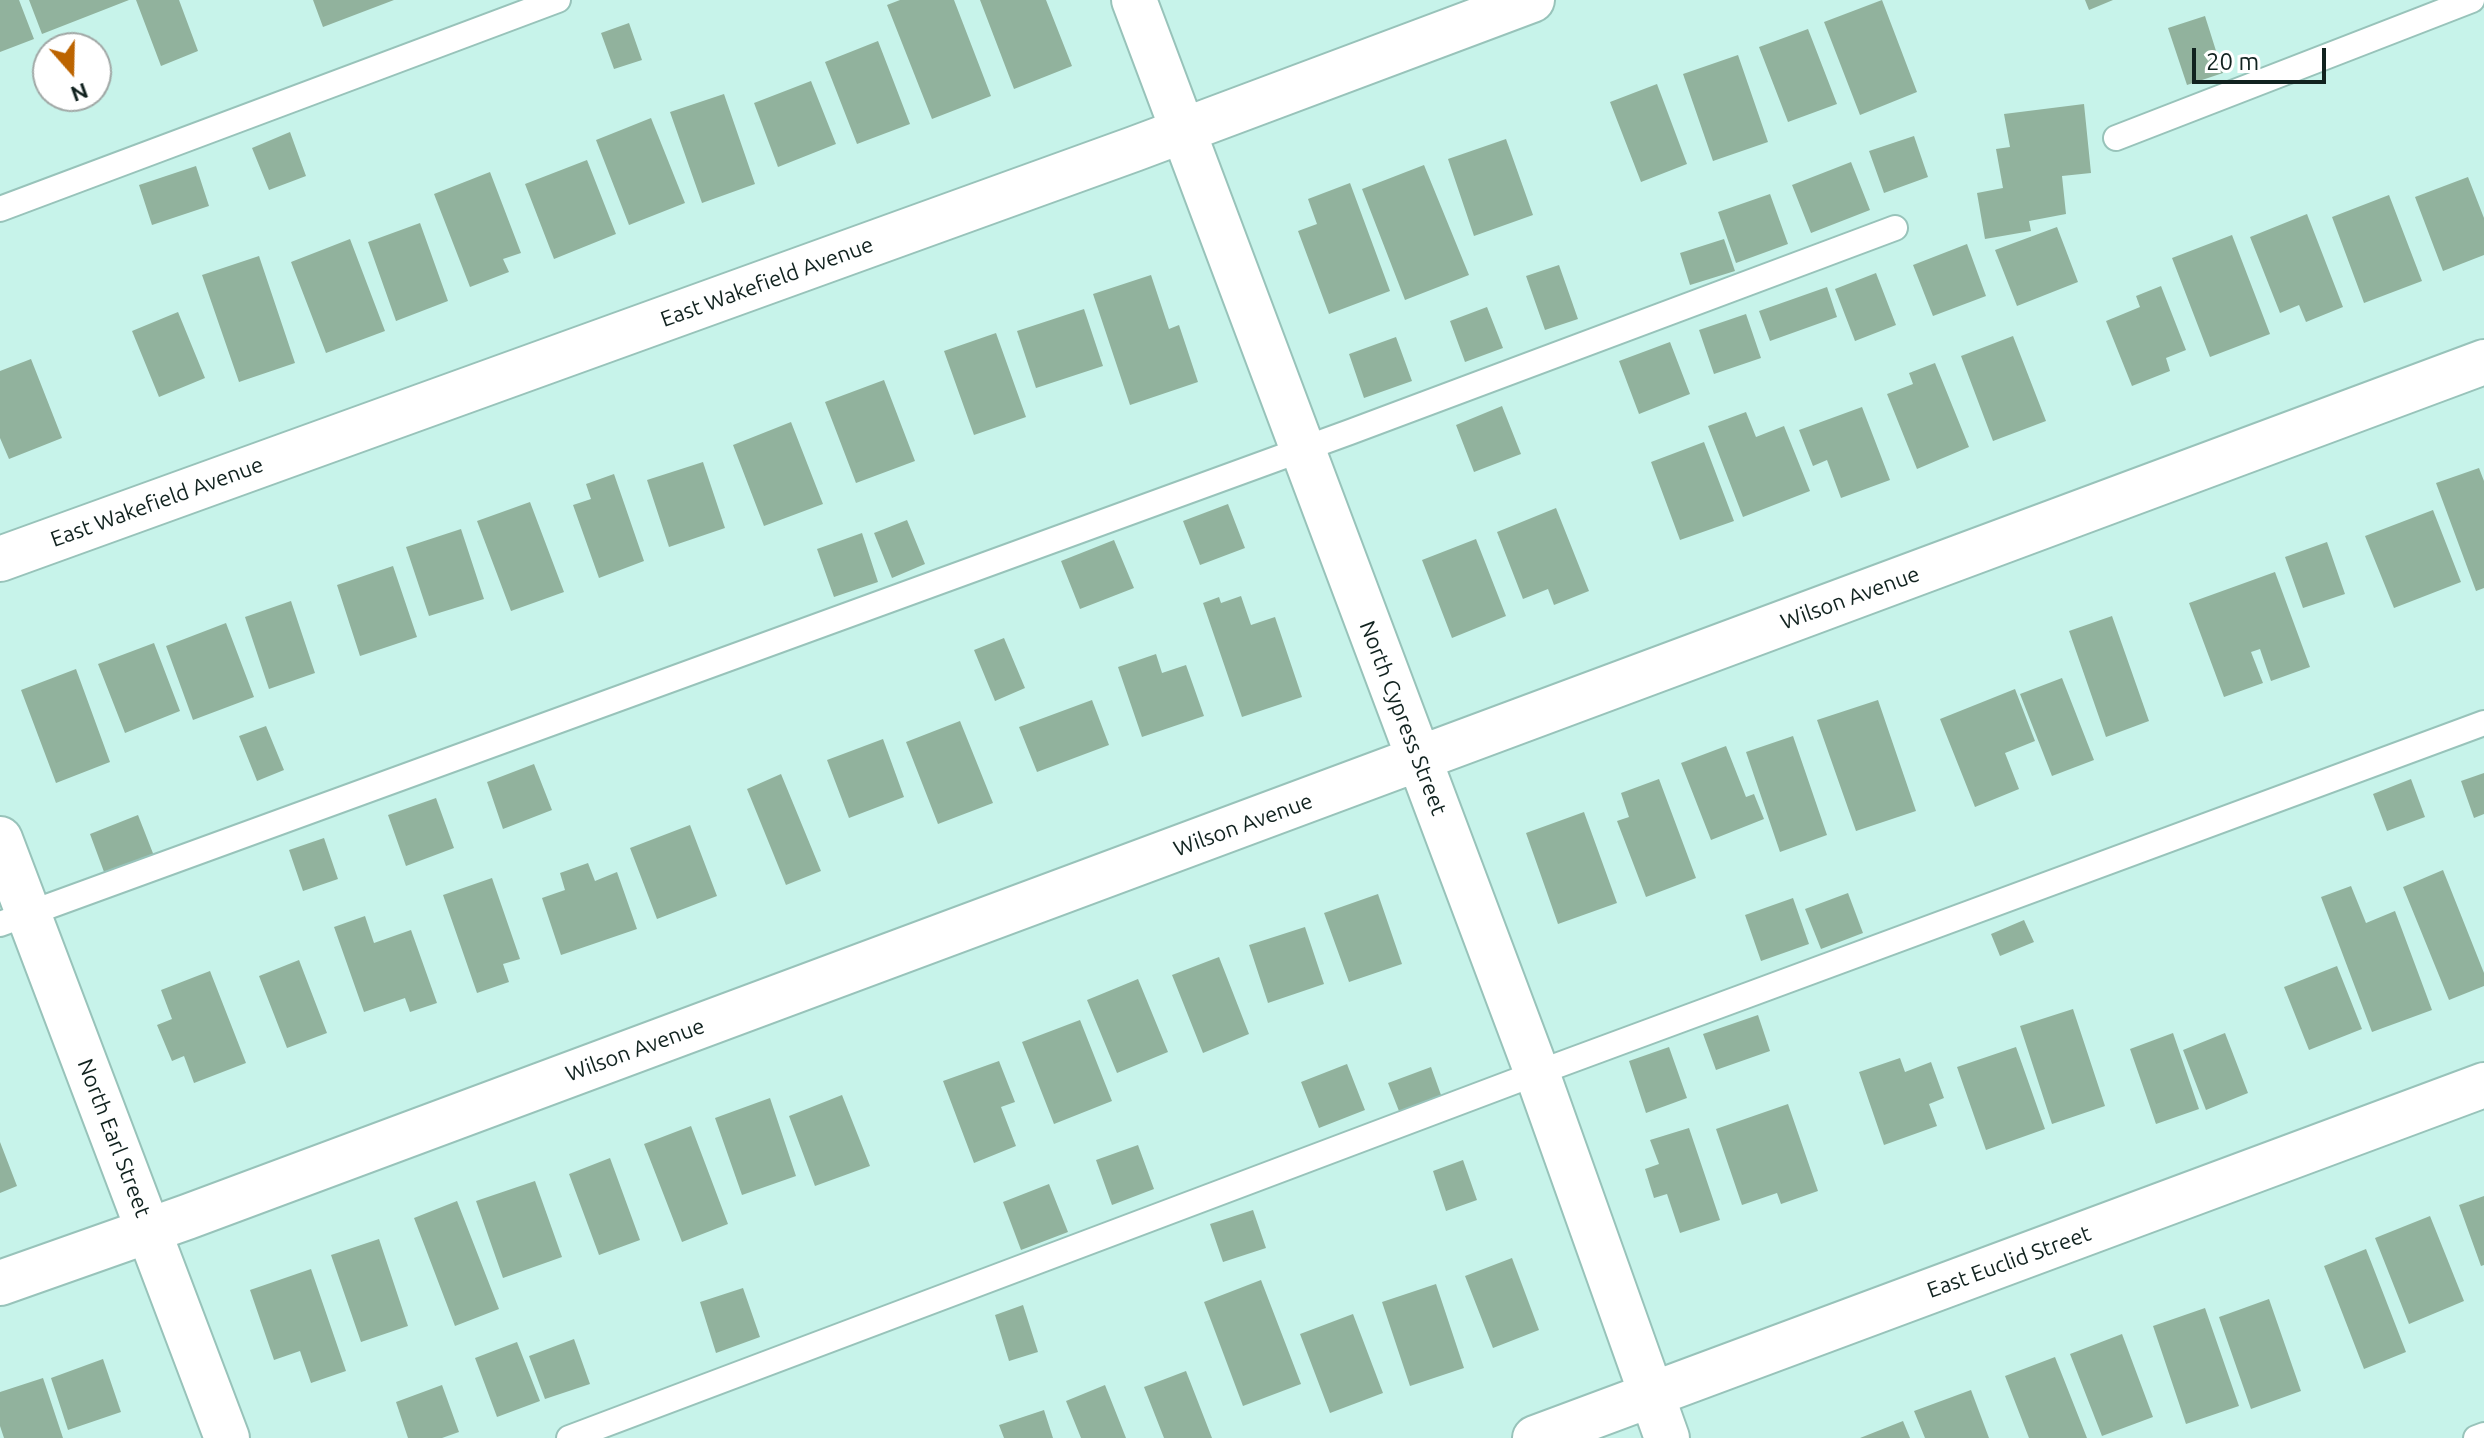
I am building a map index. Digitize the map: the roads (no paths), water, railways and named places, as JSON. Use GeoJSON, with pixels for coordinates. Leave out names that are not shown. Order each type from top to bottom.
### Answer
{"type":"FeatureCollection","features":[{"type":"Feature","properties":{"kind":"street","name":"North Cypress Street"},"geometry":{"type":"LineString","coordinates":[[1134,0],[1537,1073],[1667,1438]]}},
{"type":"Feature","properties":{"kind":"street","name":"East Wakefield Avenue"},"geometry":{"type":"LineString","coordinates":[[0,559],[1183,130],[1532,0]]}},
{"type":"Feature","properties":{"kind":"street","name":"Wilson Avenue"},"geometry":{"type":"LineString","coordinates":[[0,1283],[150,1230],[2484,362]]}},
{"type":"Feature","properties":{"kind":"street","name":"North Earl Street"},"geometry":{"type":"LineString","coordinates":[[0,839],[14,919],[150,1230],[227,1438]]}},
{"type":"Feature","properties":{"kind":"street","name":"East Euclid Street"},"geometry":{"type":"LineString","coordinates":[[1535,1438],[2484,1085]]}},
{"type":"Feature","properties":{"kind":"lane"},"geometry":{"type":"LineString","coordinates":[[0,209],[558,0]]}},
{"type":"Feature","properties":{"kind":"lane"},"geometry":{"type":"LineString","coordinates":[[2116,138],[2472,0]]}},
{"type":"Feature","properties":{"kind":"lane"},"geometry":{"type":"LineString","coordinates":[[14,919],[1301,449],[1895,228]]}},
{"type":"Feature","properties":{"kind":"lane"},"geometry":{"type":"LineString","coordinates":[[569,1438],[1537,1073],[2484,723]]}},
{"type":"Feature","properties":{"kind":"lane"},"geometry":{"type":"LineString","coordinates":[[2476,1438],[2484,1435]]}}]}
